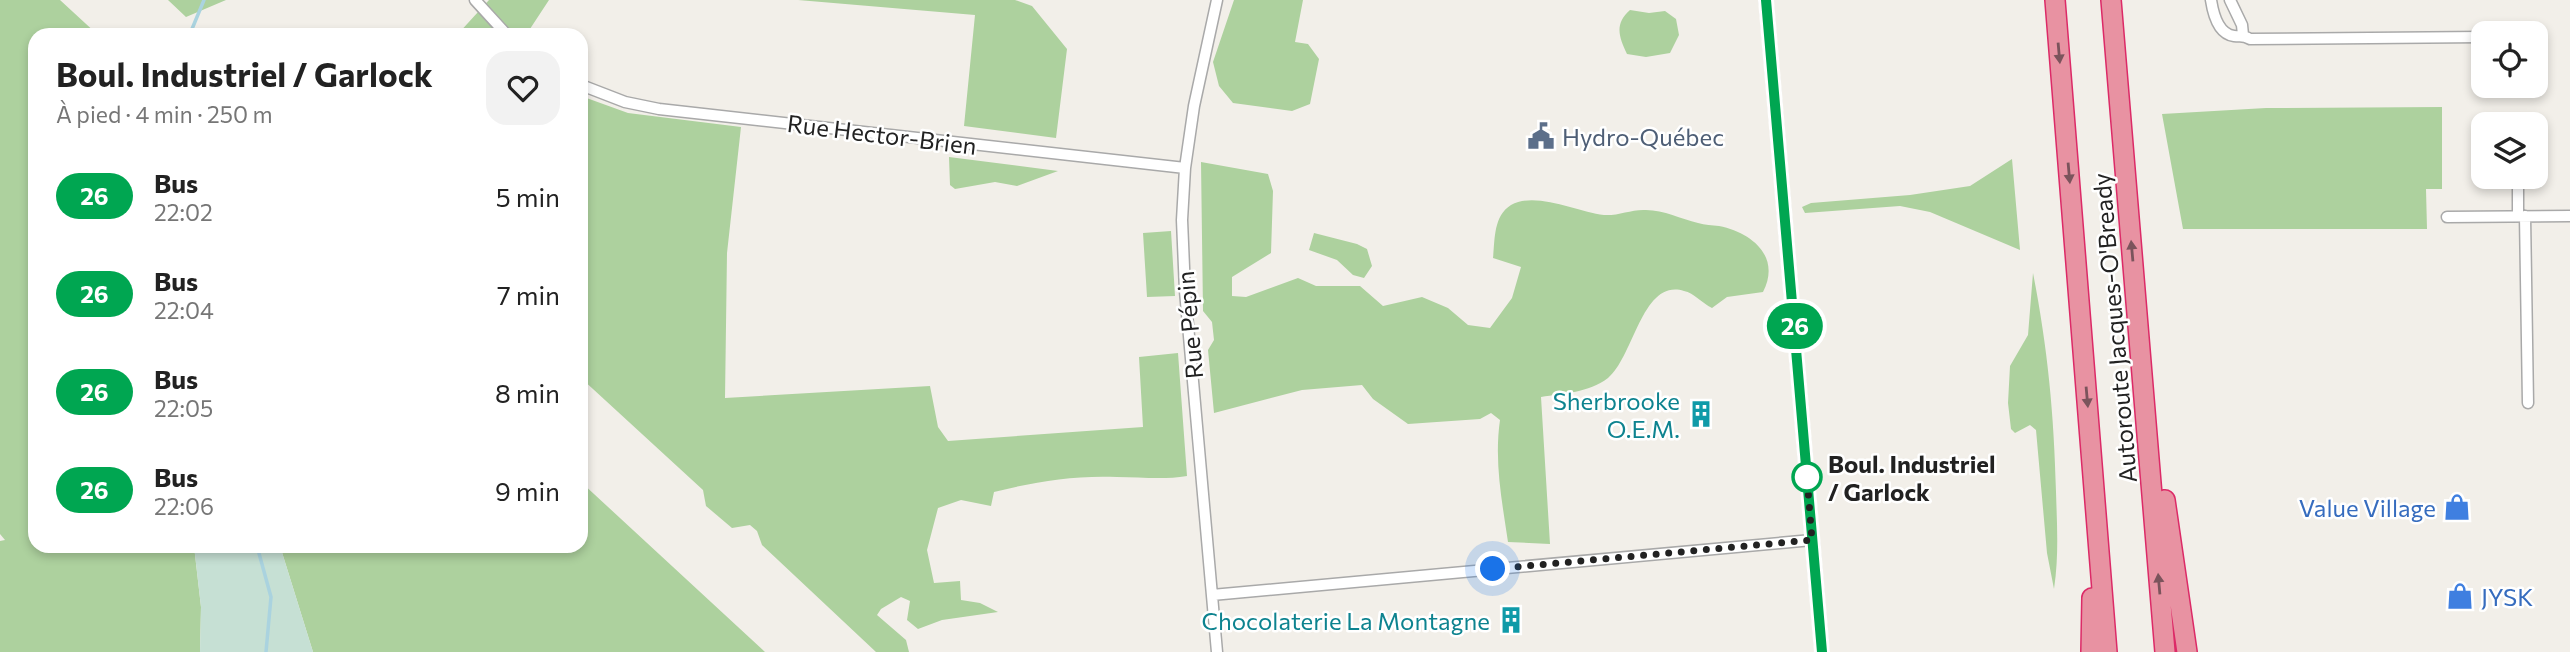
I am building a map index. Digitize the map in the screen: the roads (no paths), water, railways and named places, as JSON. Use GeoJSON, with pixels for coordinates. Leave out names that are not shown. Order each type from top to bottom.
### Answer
{"type":"FeatureCollection","features":[{"type":"Feature","properties":{"kind":"highway","name":"Autoroute Jacques-O'Bready"},"geometry":{"type":"LineString","coordinates":[[2055,0],[2108,652]]}},
{"type":"Feature","properties":{"kind":"highway","name":"Autoroute Jacques-O'Bready"},"geometry":{"type":"LineString","coordinates":[[2111,0],[2165,652]]}},
{"type":"Feature","properties":{"kind":"highway"},"geometry":{"type":"LineString","coordinates":[[2138,319],[2187,652]]}},
{"type":"Feature","properties":{"kind":"highway"},"geometry":{"type":"LineString","coordinates":[[2091,652],[2094,492]]}},
{"type":"Feature","properties":{"kind":"street"},"geometry":{"type":"LineString","coordinates":[[475,0],[501,28]]}},
{"type":"Feature","properties":{"kind":"street","name":"Rue Pépin"},"geometry":{"type":"LineString","coordinates":[[1217,0],[1199,78],[1185,168],[1182,220],[1185,291],[1217,652]]}},
{"type":"Feature","properties":{"kind":"street"},"geometry":{"type":"LineString","coordinates":[[1766,0],[1822,652]]}},
{"type":"Feature","properties":{"kind":"street"},"geometry":{"type":"LineString","coordinates":[[2211,0],[2222,31],[2232,36],[2243,35],[2260,40],[2471,37]]}},
{"type":"Feature","properties":{"kind":"street"},"geometry":{"type":"LineString","coordinates":[[2230,0],[2232,9],[2242,24],[2243,35]]}},
{"type":"Feature","properties":{"kind":"street","name":"Rue Hector-Brien"},"geometry":{"type":"LineString","coordinates":[[588,88],[625,102],[659,109],[1185,168]]}},
{"type":"Feature","properties":{"kind":"street"},"geometry":{"type":"LineString","coordinates":[[2519,189],[2528,402]]}},
{"type":"Feature","properties":{"kind":"street"},"geometry":{"type":"LineString","coordinates":[[2446,217],[2570,216]]}},
{"type":"Feature","properties":{"kind":"street"},"geometry":{"type":"LineString","coordinates":[[1212,595],[1812,540]]}},
{"type":"Feature","properties":{"kind":"waterway"},"geometry":{"type":"LineString","coordinates":[[192,28],[204,0]]}},
{"type":"Feature","properties":{"kind":"waterway"},"geometry":{"type":"LineString","coordinates":[[259,553],[271,597],[266,652]]}},
{"type":"Feature","properties":{"kind":"place","name":"Hydro-Québec"},"geometry":{"type":"Point","coordinates":[1541,136]}},
{"type":"Feature","properties":{"kind":"place","name":"Sherbrooke O.E.M."},"geometry":{"type":"Point","coordinates":[1701,414]}},
{"type":"Feature","properties":{"kind":"place","name":"Boul. Industriel / Garlock"},"geometry":{"type":"Point","coordinates":[1807,477]}},
{"type":"Feature","properties":{"kind":"place","name":"Value Village"},"geometry":{"type":"Point","coordinates":[2457,507]}},
{"type":"Feature","properties":{"kind":"place","name":"JYSK"},"geometry":{"type":"Point","coordinates":[2460,596]}},
{"type":"Feature","properties":{"kind":"place","name":"Chocolaterie La Montagne"},"geometry":{"type":"Point","coordinates":[1511,620]}}]}
